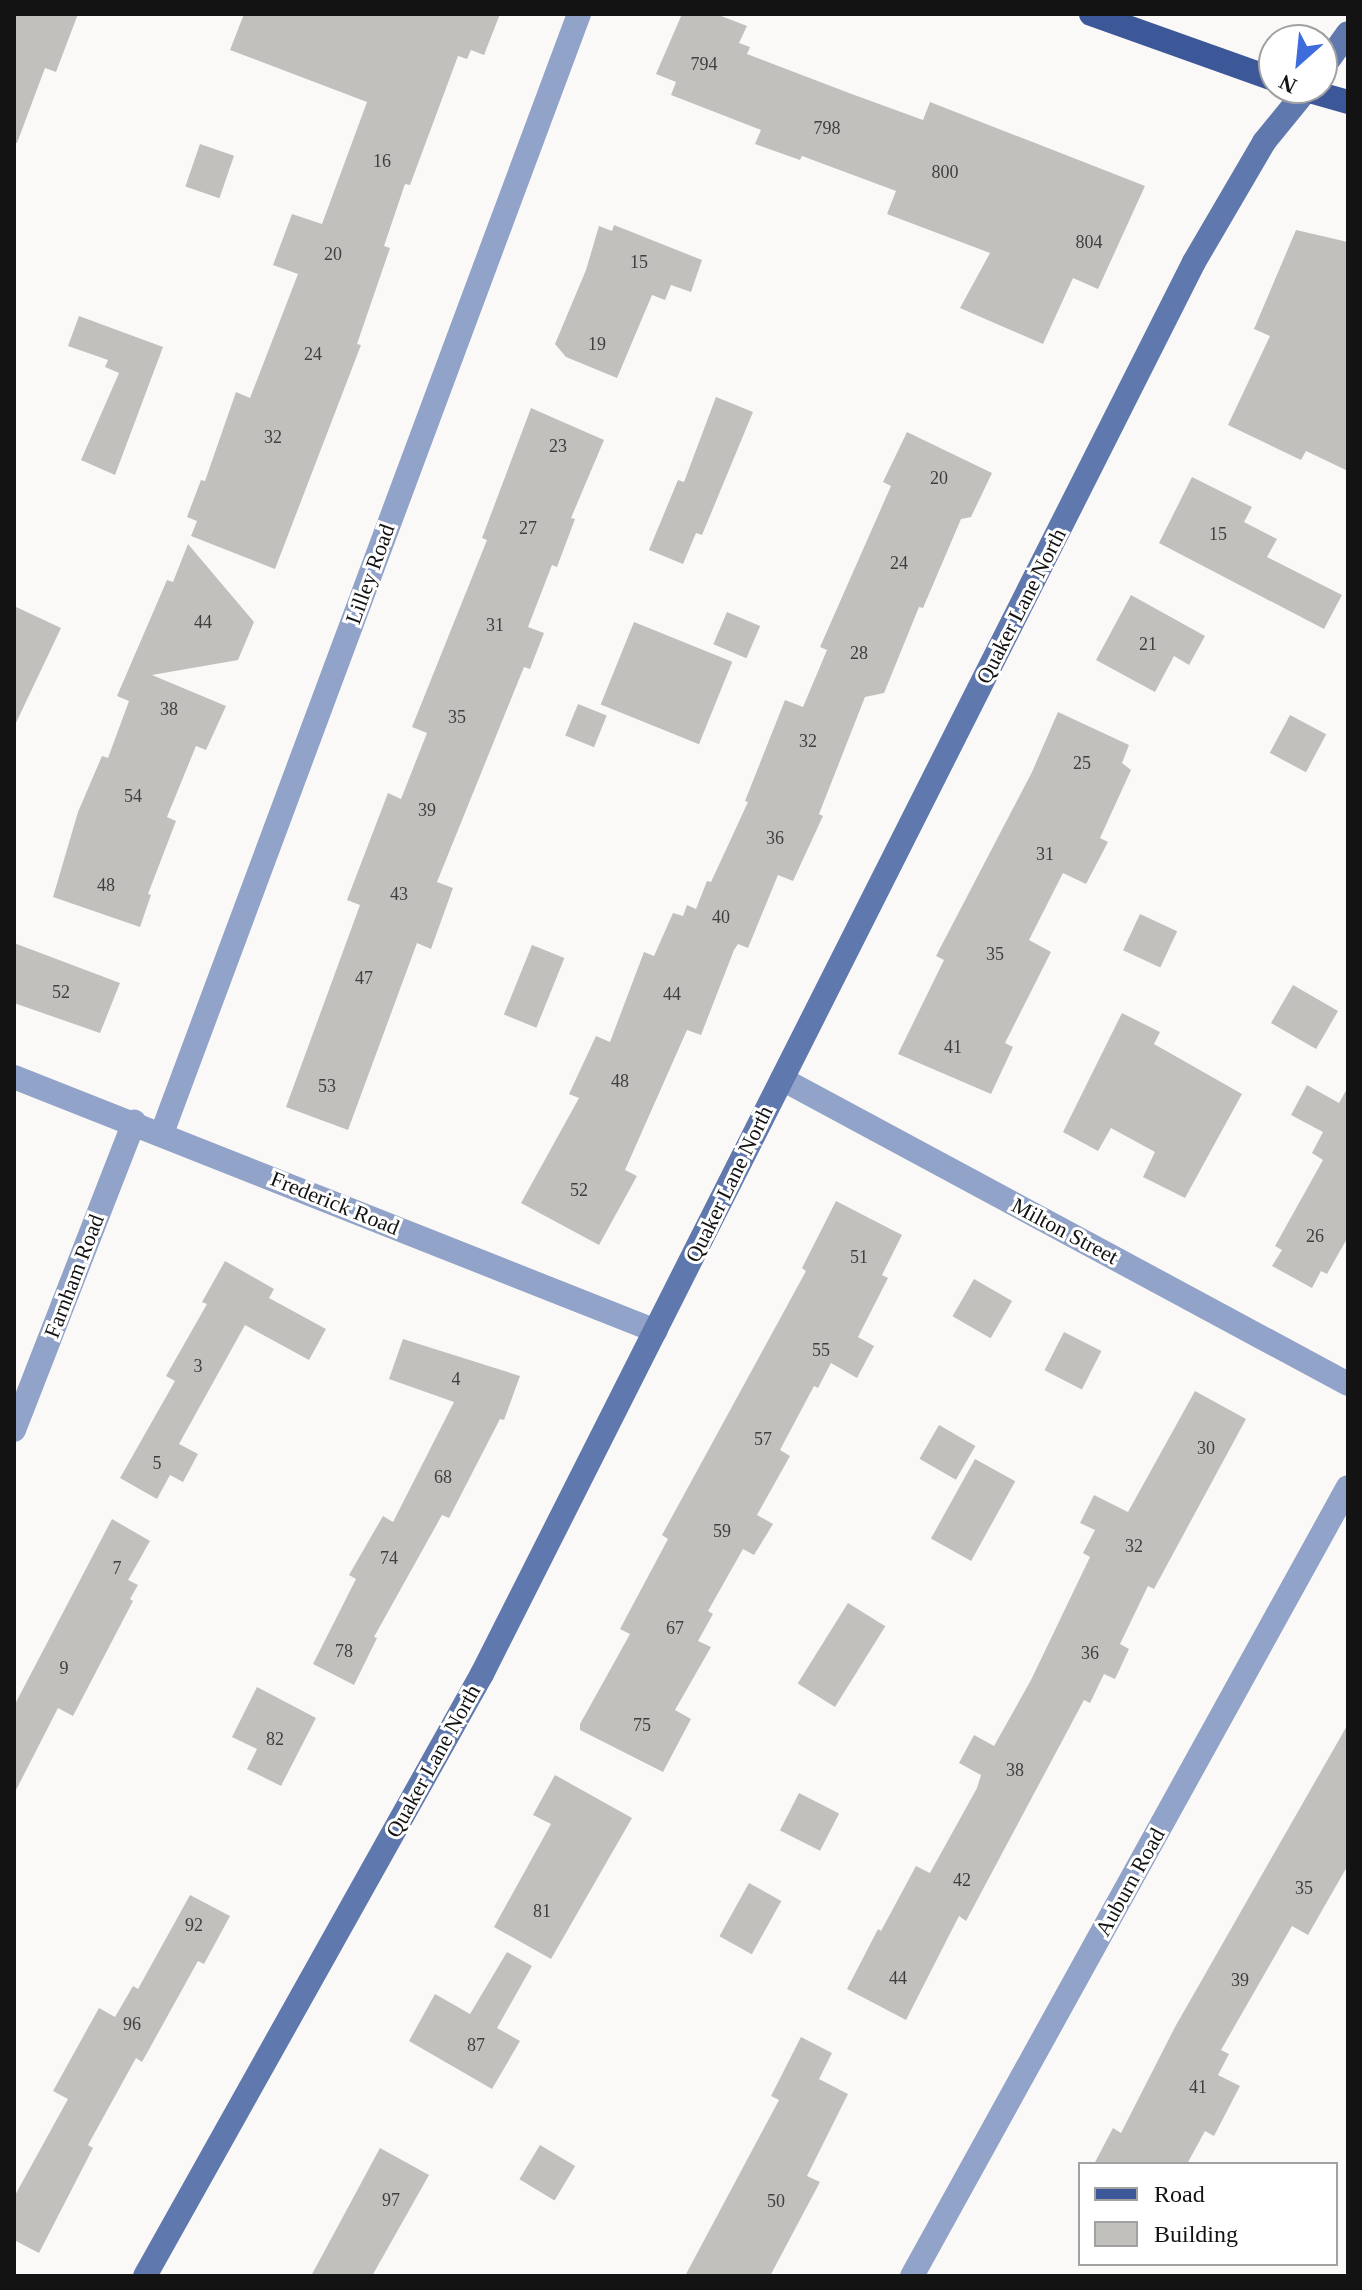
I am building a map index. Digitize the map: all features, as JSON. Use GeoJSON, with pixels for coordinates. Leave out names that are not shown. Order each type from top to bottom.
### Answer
{"type":"FeatureCollection","features":[{"type":"Feature","properties":{"kind":"main road"},"geometry":{"type":"LineString","coordinates":[[1091,14],[1258,73]]}},
{"type":"Feature","properties":{"kind":"street","name":"Lilley Road"},"geometry":{"type":"LineString","coordinates":[[162,1133],[579,14]]}},
{"type":"Feature","properties":{"kind":"street","name":"Quaker Lane North"},"geometry":{"type":"LineString","coordinates":[[145,2276],[482,1674],[1194,262],[1264,142],[1293,104]]}},
{"type":"Feature","properties":{"kind":"street","name":"Frederick Road"},"geometry":{"type":"LineString","coordinates":[[14,1077],[656,1331]]}},
{"type":"Feature","properties":{"kind":"street","name":"Milton Street"},"geometry":{"type":"LineString","coordinates":[[782,1079],[1348,1384]]}},
{"type":"Feature","properties":{"kind":"street","name":"Farnham Road"},"geometry":{"type":"LineString","coordinates":[[14,1430],[134,1122]]}},
{"type":"Feature","properties":{"kind":"street","name":"Auburn Road"},"geometry":{"type":"LineString","coordinates":[[912,2276],[1348,1487]]}},
{"type":"Feature","properties":{"kind":"building"},"geometry":{"type":"Polygon","coordinates":[[[14,14],[78,14],[56,72],[45,68],[17,143],[14,143],[14,14]]]}},
{"type":"Feature","properties":{"kind":"building"},"geometry":{"type":"Polygon","coordinates":[[[244,14],[500,14],[484,55],[471,50],[467,59],[458,56],[410,185],[405,184],[384,246],[390,248],[357,344],[361,345],[275,569],[191,536],[197,521],[187,517],[201,480],[205,481],[236,392],[250,398],[298,274],[273,265],[292,214],[322,224],[367,102],[230,50],[244,14]]]}},
{"type":"Feature","properties":{"kind":"building"},"geometry":{"type":"Polygon","coordinates":[[[682,14],[716,14],[747,26],[739,43],[750,47],[747,54],[849,93],[923,120],[930,102],[1145,186],[1098,289],[1073,278],[1043,344],[960,308],[990,253],[887,214],[896,191],[802,156],[800,160],[755,144],[761,130],[671,95],[676,82],[656,74],[682,14]]]}},
{"type":"Feature","properties":{"kind":"building"},"geometry":{"type":"Polygon","coordinates":[[[200,144],[234,156],[219,198],[185,187],[200,144]]]}},
{"type":"Feature","properties":{"kind":"building"},"geometry":{"type":"Polygon","coordinates":[[[614,225],[702,260],[691,292],[671,285],[665,300],[652,295],[617,378],[566,357],[555,344],[586,270],[599,226],[612,231],[614,225]]]}},
{"type":"Feature","properties":{"kind":"building"},"geometry":{"type":"Polygon","coordinates":[[[1296,230],[1348,242],[1348,471],[1306,451],[1301,460],[1228,425],[1270,336],[1254,329],[1296,230]]]}},
{"type":"Feature","properties":{"kind":"building"},"geometry":{"type":"Polygon","coordinates":[[[79,316],[163,347],[115,475],[81,460],[119,373],[105,367],[108,360],[68,346],[79,316]]]}},
{"type":"Feature","properties":{"kind":"building"},"geometry":{"type":"Polygon","coordinates":[[[716,397],[753,412],[702,535],[696,533],[683,564],[649,550],[678,480],[684,482],[716,397]]]}},
{"type":"Feature","properties":{"kind":"building"},"geometry":{"type":"Polygon","coordinates":[[[531,408],[604,440],[571,518],[575,519],[557,567],[552,565],[528,627],[544,633],[530,669],[524,667],[437,882],[453,888],[431,949],[417,943],[348,1130],[286,1107],[360,905],[347,900],[388,793],[401,799],[427,733],[412,727],[487,540],[482,538],[531,408]]]}},
{"type":"Feature","properties":{"kind":"building"},"geometry":{"type":"Polygon","coordinates":[[[907,432],[992,473],[971,517],[961,519],[923,608],[919,607],[884,693],[865,697],[819,814],[823,816],[793,881],[778,875],[748,948],[738,944],[734,950],[701,1035],[687,1030],[625,1170],[637,1176],[599,1245],[521,1203],[579,1098],[569,1094],[596,1036],[610,1042],[644,952],[654,956],[673,913],[683,916],[687,905],[696,909],[707,881],[711,882],[748,802],[745,801],[785,700],[803,707],[827,650],[820,647],[891,486],[883,482],[907,432]]]}},
{"type":"Feature","properties":{"kind":"building"},"geometry":{"type":"Polygon","coordinates":[[[1192,477],[1252,507],[1244,522],[1277,539],[1267,557],[1342,595],[1324,629],[1159,543],[1192,477]]]}},
{"type":"Feature","properties":{"kind":"building"},"geometry":{"type":"Polygon","coordinates":[[[188,544],[254,622],[238,660],[152,675],[226,706],[206,750],[196,746],[167,817],[176,821],[148,894],[151,895],[140,927],[53,897],[78,812],[102,756],[108,758],[129,701],[117,696],[167,580],[173,582],[188,544]]]}},
{"type":"Feature","properties":{"kind":"building"},"geometry":{"type":"Polygon","coordinates":[[[1131,595],[1205,636],[1189,665],[1174,656],[1155,692],[1096,660],[1131,595]]]}},
{"type":"Feature","properties":{"kind":"building"},"geometry":{"type":"Polygon","coordinates":[[[14,606],[61,628],[14,727],[14,606]]]}},
{"type":"Feature","properties":{"kind":"building"},"geometry":{"type":"Polygon","coordinates":[[[727,612],[760,626],[746,658],[713,644],[727,612]]]}},
{"type":"Feature","properties":{"kind":"building"},"geometry":{"type":"Polygon","coordinates":[[[634,622],[732,662],[699,744],[601,705],[634,622]]]}},
{"type":"Feature","properties":{"kind":"building"},"geometry":{"type":"Polygon","coordinates":[[[578,704],[607,716],[594,747],[565,736],[578,704]]]}},
{"type":"Feature","properties":{"kind":"building"},"geometry":{"type":"Polygon","coordinates":[[[1058,712],[1129,745],[1122,763],[1131,770],[1100,838],[1108,842],[1086,884],[1063,873],[1029,940],[1051,952],[1005,1043],[1013,1047],[991,1094],[898,1054],[944,960],[936,956],[1032,772],[1058,712]]]}},
{"type":"Feature","properties":{"kind":"building"},"geometry":{"type":"Polygon","coordinates":[[[1290,715],[1326,734],[1306,772],[1270,753],[1290,715]]]}},
{"type":"Feature","properties":{"kind":"building"},"geometry":{"type":"Polygon","coordinates":[[[1140,914],[1177,931],[1160,968],[1123,950],[1140,914]]]}},
{"type":"Feature","properties":{"kind":"building"},"geometry":{"type":"Polygon","coordinates":[[[14,943],[120,983],[100,1033],[14,1003],[14,943]]]}},
{"type":"Feature","properties":{"kind":"building"},"geometry":{"type":"Polygon","coordinates":[[[532,945],[564,958],[536,1028],[504,1015],[532,945]]]}},
{"type":"Feature","properties":{"kind":"building"},"geometry":{"type":"Polygon","coordinates":[[[1293,985],[1338,1011],[1316,1049],[1271,1023],[1293,985]]]}},
{"type":"Feature","properties":{"kind":"building"},"geometry":{"type":"Polygon","coordinates":[[[1122,1013],[1160,1032],[1154,1044],[1242,1094],[1185,1198],[1143,1177],[1155,1152],[1111,1128],[1098,1151],[1063,1132],[1122,1013]]]}},
{"type":"Feature","properties":{"kind":"building"},"geometry":{"type":"Polygon","coordinates":[[[1307,1085],[1339,1103],[1348,1087],[1348,1237],[1327,1274],[1321,1271],[1312,1288],[1272,1266],[1282,1250],[1275,1246],[1323,1160],[1312,1153],[1323,1132],[1291,1115],[1307,1085]]]}},
{"type":"Feature","properties":{"kind":"building"},"geometry":{"type":"Polygon","coordinates":[[[836,1201],[902,1235],[882,1275],[888,1278],[858,1337],[874,1346],[857,1378],[831,1363],[818,1388],[814,1386],[780,1450],[790,1456],[757,1515],[773,1524],[754,1555],[743,1549],[708,1611],[713,1614],[698,1641],[711,1647],[675,1710],[691,1719],[663,1772],[580,1730],[580,1724],[630,1634],[620,1629],[668,1539],[662,1535],[806,1271],[802,1268],[836,1201]]]}},
{"type":"Feature","properties":{"kind":"building"},"geometry":{"type":"Polygon","coordinates":[[[225,1261],[274,1289],[269,1298],[326,1329],[309,1360],[245,1325],[179,1444],[198,1454],[183,1482],[170,1475],[157,1499],[120,1478],[175,1381],[166,1376],[207,1304],[202,1302],[225,1261]]]}},
{"type":"Feature","properties":{"kind":"building"},"geometry":{"type":"Polygon","coordinates":[[[974,1279],[1012,1301],[991,1338],[952,1316],[974,1279]]]}},
{"type":"Feature","properties":{"kind":"building"},"geometry":{"type":"Polygon","coordinates":[[[1064,1332],[1101,1351],[1082,1389],[1044,1370],[1064,1332]]]}},
{"type":"Feature","properties":{"kind":"building"},"geometry":{"type":"Polygon","coordinates":[[[403,1339],[520,1376],[504,1420],[500,1419],[449,1518],[442,1515],[374,1637],[377,1638],[354,1685],[313,1664],[356,1579],[349,1575],[383,1516],[393,1522],[454,1402],[389,1379],[403,1339]]]}},
{"type":"Feature","properties":{"kind":"building"},"geometry":{"type":"Polygon","coordinates":[[[1195,1391],[1246,1419],[1154,1589],[1148,1586],[1120,1644],[1129,1649],[1115,1679],[1104,1674],[1090,1703],[1084,1700],[966,1921],[959,1916],[906,2020],[847,1989],[916,1866],[930,1873],[977,1788],[981,1775],[959,1763],[974,1735],[994,1746],[1031,1680],[1090,1557],[1083,1553],[1095,1530],[1080,1523],[1094,1495],[1128,1512],[1195,1391]]]}},
{"type":"Feature","properties":{"kind":"building"},"geometry":{"type":"Polygon","coordinates":[[[939,1425],[975,1446],[956,1480],[920,1459],[939,1425]]]}},
{"type":"Feature","properties":{"kind":"building"},"geometry":{"type":"Polygon","coordinates":[[[975,1459],[1015,1481],[971,1561],[931,1539],[975,1459]]]}},
{"type":"Feature","properties":{"kind":"building"},"geometry":{"type":"Polygon","coordinates":[[[112,1519],[150,1541],[128,1580],[138,1585],[130,1599],[133,1601],[73,1716],[58,1708],[14,1794],[14,1706],[112,1519]]]}},
{"type":"Feature","properties":{"kind":"building"},"geometry":{"type":"Polygon","coordinates":[[[848,1603],[885,1626],[835,1707],[798,1684],[848,1603]]]}},
{"type":"Feature","properties":{"kind":"building"},"geometry":{"type":"Polygon","coordinates":[[[257,1687],[316,1718],[281,1786],[247,1769],[257,1749],[232,1737],[257,1687]]]}},
{"type":"Feature","properties":{"kind":"building"},"geometry":{"type":"Polygon","coordinates":[[[1348,1724],[1348,1865],[1308,1935],[1292,1926],[1221,2050],[1229,2054],[1218,2075],[1240,2086],[1214,2136],[1205,2131],[1188,2162],[1095,2162],[1113,2128],[1121,2133],[1175,2027],[1348,1724]]]}},
{"type":"Feature","properties":{"kind":"building"},"geometry":{"type":"Polygon","coordinates":[[[555,1775],[632,1818],[551,1959],[494,1927],[551,1824],[533,1815],[555,1775]]]}},
{"type":"Feature","properties":{"kind":"building"},"geometry":{"type":"Polygon","coordinates":[[[799,1793],[839,1813],[820,1851],[780,1830],[799,1793]]]}},
{"type":"Feature","properties":{"kind":"building"},"geometry":{"type":"Polygon","coordinates":[[[749,1883],[781,1901],[752,1954],[719,1936],[749,1883]]]}},
{"type":"Feature","properties":{"kind":"building"},"geometry":{"type":"Polygon","coordinates":[[[190,1895],[230,1916],[204,1964],[198,1961],[142,2062],[136,2058],[88,2145],[93,2148],[39,2253],[14,2240],[14,2197],[68,2099],[53,2091],[99,2008],[115,2017],[133,1986],[138,1989],[190,1895]]]}},
{"type":"Feature","properties":{"kind":"building"},"geometry":{"type":"Polygon","coordinates":[[[507,1952],[532,1966],[497,2028],[520,2041],[492,2089],[409,2041],[435,1994],[470,2014],[507,1952]]]}},
{"type":"Feature","properties":{"kind":"building"},"geometry":{"type":"Polygon","coordinates":[[[801,2037],[832,2053],[819,2079],[848,2094],[807,2176],[820,2182],[770,2276],[685,2276],[779,2100],[771,2096],[801,2037]]]}},
{"type":"Feature","properties":{"kind":"building"},"geometry":{"type":"Polygon","coordinates":[[[540,2145],[575,2166],[555,2200],[519,2179],[540,2145]]]}},
{"type":"Feature","properties":{"kind":"building"},"geometry":{"type":"Polygon","coordinates":[[[380,2148],[429,2175],[372,2276],[311,2276],[380,2148]]]}}]}
